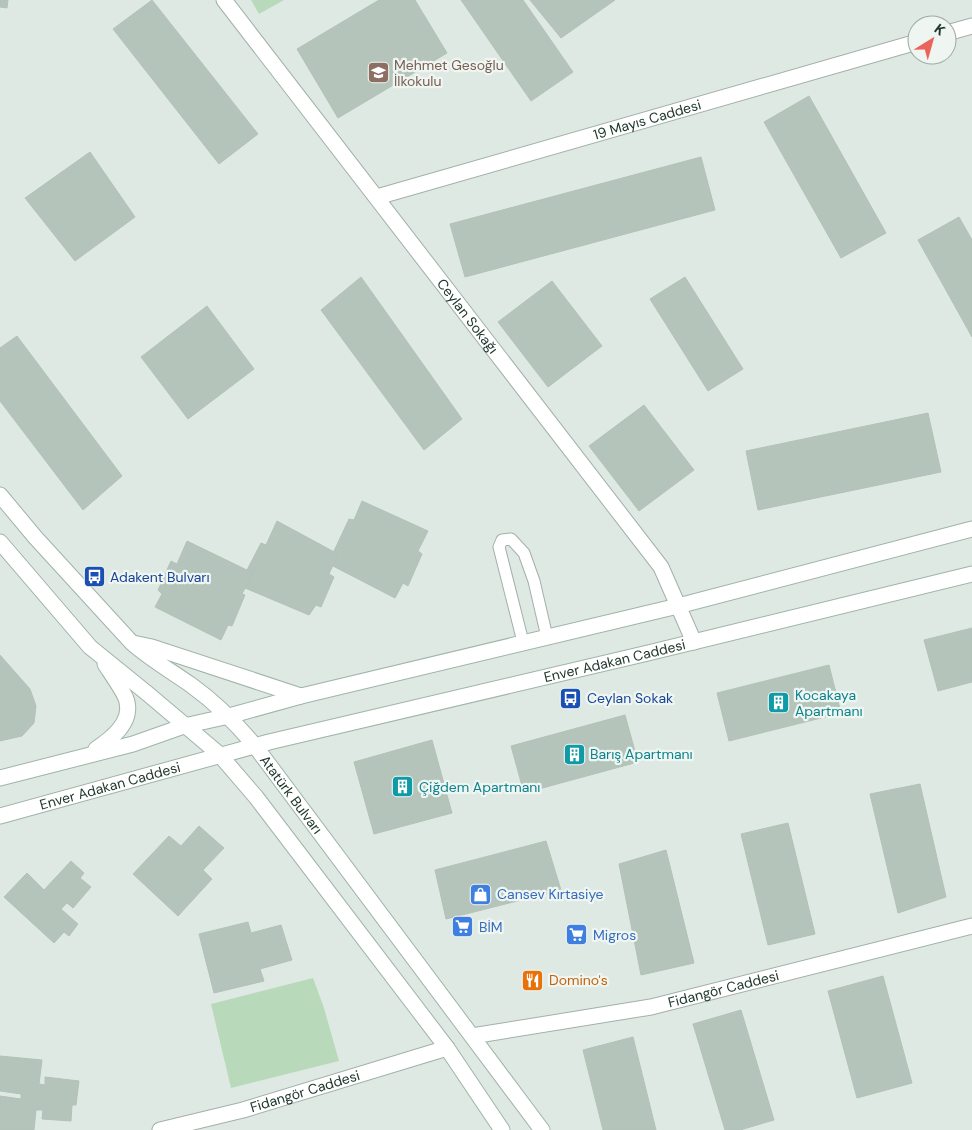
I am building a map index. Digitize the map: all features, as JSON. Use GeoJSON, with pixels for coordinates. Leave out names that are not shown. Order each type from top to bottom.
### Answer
{"type":"FeatureCollection","features":[{"type":"Feature","properties":{"kind":"main road","name":"Ceylan Sokağı"},"geometry":{"type":"LineString","coordinates":[[224,0],[661,567],[694,642]]}},
{"type":"Feature","properties":{"kind":"main road"},"geometry":{"type":"LineString","coordinates":[[957,30],[972,26]]}},
{"type":"Feature","properties":{"kind":"main road","name":"19 Mayıs Caddesi"},"geometry":{"type":"LineString","coordinates":[[376,197],[907,45]]}},
{"type":"Feature","properties":{"kind":"main road","name":"Atatürk Bulvarı"},"geometry":{"type":"LineString","coordinates":[[0,495],[35,537],[132,643],[149,658],[191,685],[229,716],[255,746],[542,1130]]}},
{"type":"Feature","properties":{"kind":"main road"},"geometry":{"type":"LineString","coordinates":[[0,778],[133,744],[184,726],[301,696],[678,606],[972,529]]}},
{"type":"Feature","properties":{"kind":"main road"},"geometry":{"type":"LineString","coordinates":[[0,542],[90,647],[219,754],[256,797],[447,1048],[502,1130]]}},
{"type":"Feature","properties":{"kind":"main road","name":"Enver Adakan Caddesi"},"geometry":{"type":"LineString","coordinates":[[0,816],[219,754],[694,642],[972,574]]}},
{"type":"Feature","properties":{"kind":"main road"},"geometry":{"type":"LineString","coordinates":[[132,643],[152,647],[301,696]]}},
{"type":"Feature","properties":{"kind":"main road"},"geometry":{"type":"LineString","coordinates":[[74,758],[95,750],[112,739],[127,715],[128,702],[98,654]]}},
{"type":"Feature","properties":{"kind":"main road","name":"Fidangör Caddesi"},"geometry":{"type":"LineString","coordinates":[[160,1130],[243,1110],[447,1048],[472,1036],[651,1007],[972,926]]}},
{"type":"Feature","properties":{"kind":"lane"},"geometry":{"type":"LineString","coordinates":[[523,642],[499,547],[502,540],[511,539],[524,553],[534,581],[547,637]]}},
{"type":"Feature","properties":{"kind":"green space"},"geometry":{"type":"Polygon","coordinates":[[[251,0],[284,0],[259,14],[251,0]]]}},
{"type":"Feature","properties":{"kind":"green space"},"geometry":{"type":"Polygon","coordinates":[[[313,978],[324,1008],[339,1061],[231,1088],[211,1004],[313,978]]]}},
{"type":"Feature","properties":{"kind":"building"},"geometry":{"type":"Polygon","coordinates":[[[0,0],[8,0],[7,8],[0,7],[0,0]]]}},
{"type":"Feature","properties":{"kind":"building"},"geometry":{"type":"Polygon","coordinates":[[[152,0],[258,134],[219,164],[113,29],[152,0]]]}},
{"type":"Feature","properties":{"kind":"building"},"geometry":{"type":"Polygon","coordinates":[[[379,0],[415,0],[447,53],[338,118],[297,49],[379,0]]]}},
{"type":"Feature","properties":{"kind":"building"},"geometry":{"type":"Polygon","coordinates":[[[461,0],[523,0],[573,72],[531,101],[461,0]]]}},
{"type":"Feature","properties":{"kind":"building"},"geometry":{"type":"Polygon","coordinates":[[[530,0],[615,0],[561,38],[530,0]]]}},
{"type":"Feature","properties":{"kind":"building"},"geometry":{"type":"Polygon","coordinates":[[[809,96],[886,233],[841,258],[764,122],[809,96]]]}},
{"type":"Feature","properties":{"kind":"building"},"geometry":{"type":"Polygon","coordinates":[[[90,152],[135,217],[75,261],[25,198],[90,152]]]}},
{"type":"Feature","properties":{"kind":"building"},"geometry":{"type":"Polygon","coordinates":[[[701,157],[715,210],[465,277],[450,224],[701,157]]]}},
{"type":"Feature","properties":{"kind":"building"},"geometry":{"type":"Polygon","coordinates":[[[959,217],[972,240],[972,337],[918,240],[959,217]]]}},
{"type":"Feature","properties":{"kind":"building"},"geometry":{"type":"Polygon","coordinates":[[[361,277],[462,419],[424,450],[321,310],[361,277]]]}},
{"type":"Feature","properties":{"kind":"building"},"geometry":{"type":"Polygon","coordinates":[[[685,277],[743,369],[708,391],[650,299],[685,277]]]}},
{"type":"Feature","properties":{"kind":"building"},"geometry":{"type":"Polygon","coordinates":[[[552,281],[602,346],[548,387],[498,322],[552,281]]]}},
{"type":"Feature","properties":{"kind":"building"},"geometry":{"type":"Polygon","coordinates":[[[207,306],[254,369],[188,419],[141,357],[207,306]]]}},
{"type":"Feature","properties":{"kind":"building"},"geometry":{"type":"Polygon","coordinates":[[[17,336],[122,476],[83,510],[0,401],[0,348],[17,336]]]}},
{"type":"Feature","properties":{"kind":"building"},"geometry":{"type":"Polygon","coordinates":[[[644,405],[694,470],[639,511],[589,446],[644,405]]]}},
{"type":"Feature","properties":{"kind":"building"},"geometry":{"type":"Polygon","coordinates":[[[928,413],[941,472],[758,510],[746,451],[928,413]]]}},
{"type":"Feature","properties":{"kind":"building"},"geometry":{"type":"Polygon","coordinates":[[[362,501],[428,531],[418,551],[422,554],[408,586],[403,583],[395,598],[333,566],[338,554],[334,551],[349,519],[354,520],[362,501]]]}},
{"type":"Feature","properties":{"kind":"building"},"geometry":{"type":"Polygon","coordinates":[[[277,521],[338,554],[329,574],[334,577],[321,607],[316,605],[309,615],[245,588],[253,573],[247,570],[261,543],[266,545],[277,521]]]}},
{"type":"Feature","properties":{"kind":"building"},"geometry":{"type":"Polygon","coordinates":[[[187,541],[253,573],[242,594],[245,595],[232,626],[228,625],[221,640],[155,607],[162,594],[158,590],[171,561],[177,564],[187,541]]]}},
{"type":"Feature","properties":{"kind":"building"},"geometry":{"type":"Polygon","coordinates":[[[972,628],[972,682],[938,691],[924,640],[972,628]]]}},
{"type":"Feature","properties":{"kind":"building"},"geometry":{"type":"Polygon","coordinates":[[[0,655],[30,689],[36,706],[34,723],[22,736],[0,741],[0,655]]]}},
{"type":"Feature","properties":{"kind":"building","name":"Kocakaya Apartmanı"},"geometry":{"type":"Polygon","coordinates":[[[829,665],[841,713],[729,741],[717,693],[829,665]]]}},
{"type":"Feature","properties":{"kind":"building","name":"Barış Apartmanı"},"geometry":{"type":"Polygon","coordinates":[[[625,715],[638,762],[524,793],[511,746],[625,715]]]}},
{"type":"Feature","properties":{"kind":"building","name":"Çiğdem Apartmanı"},"geometry":{"type":"Polygon","coordinates":[[[432,740],[452,813],[374,834],[354,762],[432,740]]]}},
{"type":"Feature","properties":{"kind":"building"},"geometry":{"type":"Polygon","coordinates":[[[920,784],[946,897],[898,913],[870,794],[920,784]]]}},
{"type":"Feature","properties":{"kind":"building"},"geometry":{"type":"Polygon","coordinates":[[[788,823],[815,934],[768,945],[741,834],[788,823]]]}},
{"type":"Feature","properties":{"kind":"building"},"geometry":{"type":"Polygon","coordinates":[[[199,826],[224,848],[203,870],[212,879],[178,916],[133,874],[169,836],[181,846],[199,826]]]}},
{"type":"Feature","properties":{"kind":"building"},"geometry":{"type":"Polygon","coordinates":[[[546,841],[561,890],[446,919],[435,870],[546,841]]]}},
{"type":"Feature","properties":{"kind":"building"},"geometry":{"type":"Polygon","coordinates":[[[666,850],[694,963],[641,975],[619,864],[666,850]]]}},
{"type":"Feature","properties":{"kind":"building"},"geometry":{"type":"Polygon","coordinates":[[[71,861],[84,873],[80,878],[91,887],[73,908],[67,903],[61,909],[78,924],[69,936],[64,932],[54,943],[4,897],[27,873],[44,890],[71,861]]]}},
{"type":"Feature","properties":{"kind":"building"},"geometry":{"type":"Polygon","coordinates":[[[248,922],[251,933],[281,925],[292,960],[260,969],[264,981],[214,993],[199,934],[248,922]]]}},
{"type":"Feature","properties":{"kind":"building"},"geometry":{"type":"Polygon","coordinates":[[[883,976],[912,1083],[857,1098],[828,991],[883,976]]]}},
{"type":"Feature","properties":{"kind":"building"},"geometry":{"type":"Polygon","coordinates":[[[741,1010],[774,1120],[740,1130],[725,1130],[693,1024],[741,1010]]]}},
{"type":"Feature","properties":{"kind":"building"},"geometry":{"type":"Polygon","coordinates":[[[633,1037],[656,1130],[603,1130],[583,1050],[633,1037]]]}},
{"type":"Feature","properties":{"kind":"building"},"geometry":{"type":"Polygon","coordinates":[[[0,1056],[42,1060],[39,1084],[45,1085],[45,1077],[79,1081],[76,1105],[72,1105],[71,1121],[42,1119],[43,1110],[36,1110],[34,1130],[0,1130],[0,1096],[21,1099],[21,1094],[0,1091],[0,1056]]]}},
{"type":"Feature","properties":{"kind":"place","name":"Mehmet Gesoğlu İlkokulu"},"geometry":{"type":"Point","coordinates":[378,73]}},
{"type":"Feature","properties":{"kind":"place","name":"Adakent Bulvarı"},"geometry":{"type":"Point","coordinates":[94,577]}},
{"type":"Feature","properties":{"kind":"place","name":"Ceylan Sokak"},"geometry":{"type":"Point","coordinates":[571,698]}},
{"type":"Feature","properties":{"kind":"place","name":"Kocakaya Apartmanı"},"geometry":{"type":"Point","coordinates":[779,703]}},
{"type":"Feature","properties":{"kind":"place","name":"Barış Apartmanı"},"geometry":{"type":"Point","coordinates":[574,754]}},
{"type":"Feature","properties":{"kind":"place","name":"Çiğdem Apartmanı"},"geometry":{"type":"Point","coordinates":[403,787]}},
{"type":"Feature","properties":{"kind":"place","name":"Cansev Kırtasiye"},"geometry":{"type":"Point","coordinates":[481,894]}},
{"type":"Feature","properties":{"kind":"place","name":"BİM"},"geometry":{"type":"Point","coordinates":[463,927]}},
{"type":"Feature","properties":{"kind":"place","name":"Migros"},"geometry":{"type":"Point","coordinates":[577,935]}},
{"type":"Feature","properties":{"kind":"place","name":"Domino's"},"geometry":{"type":"Point","coordinates":[533,980]}}]}
